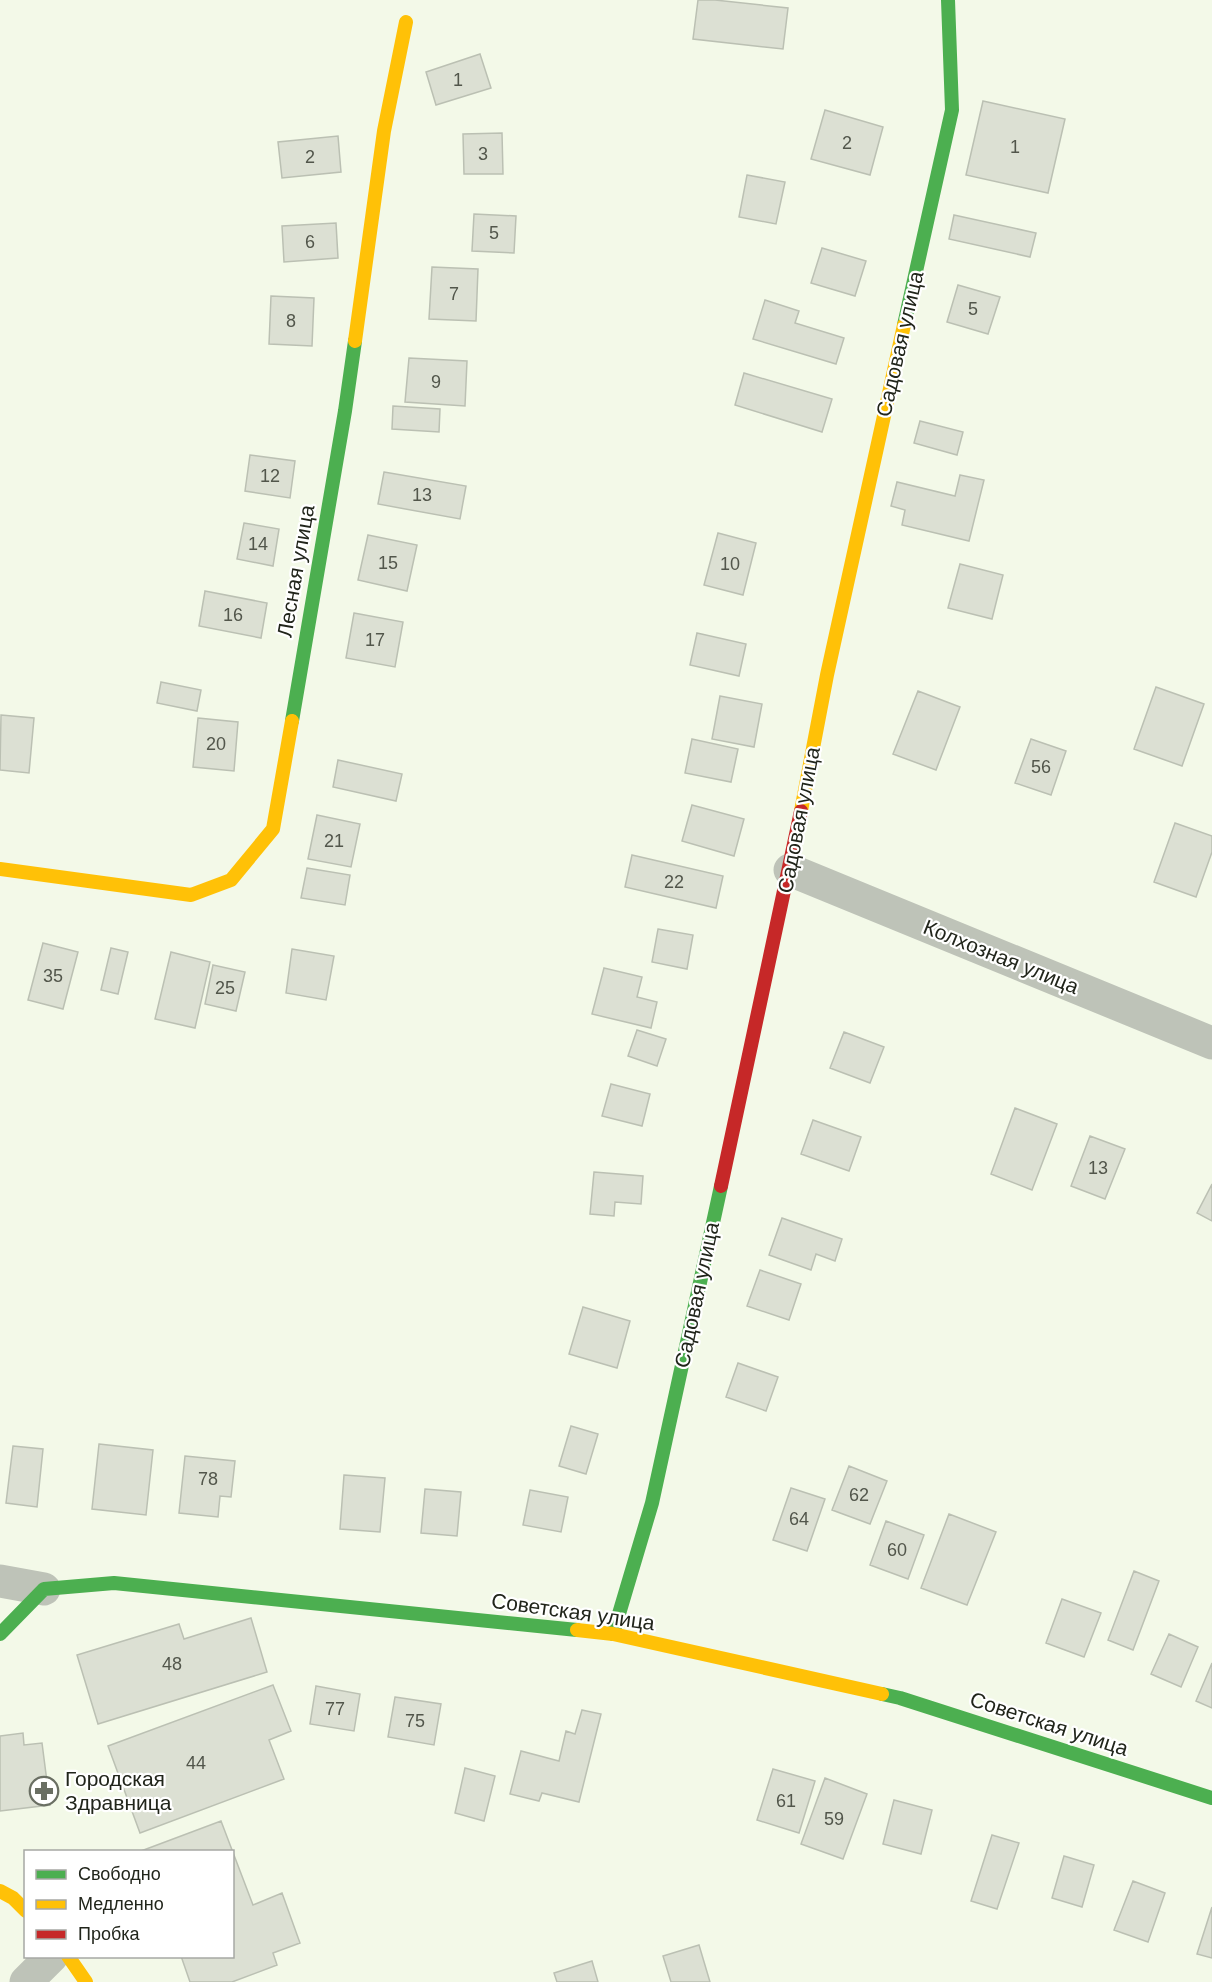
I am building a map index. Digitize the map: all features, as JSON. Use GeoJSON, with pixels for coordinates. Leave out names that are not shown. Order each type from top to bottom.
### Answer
{"type":"FeatureCollection","features":[{"type":"Feature","properties":{"kind":"street","name":"Садовая улица"},"geometry":{"type":"LineString","coordinates":[[613,1634],[652,1503],[790,870],[827,675],[952,110],[948,0]]}},
{"type":"Feature","properties":{"kind":"street","name":"Лесная улица"},"geometry":{"type":"LineString","coordinates":[[0,869],[191,895],[231,880],[273,829],[345,411],[384,131],[406,22]]}},
{"type":"Feature","properties":{"kind":"street","name":"Колхозная улица"},"geometry":{"type":"LineString","coordinates":[[790,870],[1212,1043]]}},
{"type":"Feature","properties":{"kind":"street"},"geometry":{"type":"LineString","coordinates":[[0,1581],[44,1589]]}},
{"type":"Feature","properties":{"kind":"street","name":"Советская улица"},"geometry":{"type":"LineString","coordinates":[[44,1589],[114,1583],[613,1634],[900,1698],[1212,1798]]}},
{"type":"Feature","properties":{"kind":"street"},"geometry":{"type":"LineString","coordinates":[[0,1634],[44,1589]]}},
{"type":"Feature","properties":{"kind":"street"},"geometry":{"type":"LineString","coordinates":[[0,1891],[13,1898],[24,1909]]}},
{"type":"Feature","properties":{"kind":"street"},"geometry":{"type":"LineString","coordinates":[[26,1982],[50,1958]]}},
{"type":"Feature","properties":{"kind":"street"},"geometry":{"type":"LineString","coordinates":[[69,1958],[86,1982]]}},
{"type":"Feature","properties":{"kind":"building"},"geometry":{"type":"Polygon","coordinates":[[[698,0],[788,8],[783,49],[693,39],[698,0]]]}},
{"type":"Feature","properties":{"kind":"building"},"geometry":{"type":"Polygon","coordinates":[[[480,54],[491,88],[436,105],[426,72],[480,54]]]}},
{"type":"Feature","properties":{"kind":"building"},"geometry":{"type":"Polygon","coordinates":[[[983,101],[1065,119],[1048,193],[966,175],[983,101]]]}},
{"type":"Feature","properties":{"kind":"building"},"geometry":{"type":"Polygon","coordinates":[[[825,110],[883,127],[870,175],[811,159],[825,110]]]}},
{"type":"Feature","properties":{"kind":"building"},"geometry":{"type":"Polygon","coordinates":[[[502,133],[503,174],[464,174],[463,134],[502,133]]]}},
{"type":"Feature","properties":{"kind":"building"},"geometry":{"type":"Polygon","coordinates":[[[338,136],[341,172],[282,178],[278,142],[338,136]]]}},
{"type":"Feature","properties":{"kind":"building"},"geometry":{"type":"Polygon","coordinates":[[[747,175],[785,182],[776,224],[739,217],[747,175]]]}},
{"type":"Feature","properties":{"kind":"building"},"geometry":{"type":"Polygon","coordinates":[[[474,214],[516,216],[514,253],[472,251],[474,214]]]}},
{"type":"Feature","properties":{"kind":"building"},"geometry":{"type":"Polygon","coordinates":[[[954,215],[1036,233],[1030,257],[949,239],[954,215]]]}},
{"type":"Feature","properties":{"kind":"building"},"geometry":{"type":"Polygon","coordinates":[[[336,223],[338,258],[284,262],[282,226],[336,223]]]}},
{"type":"Feature","properties":{"kind":"building"},"geometry":{"type":"Polygon","coordinates":[[[822,248],[866,261],[855,296],[811,283],[822,248]]]}},
{"type":"Feature","properties":{"kind":"building"},"geometry":{"type":"Polygon","coordinates":[[[432,267],[478,269],[476,321],[429,319],[432,267]]]}},
{"type":"Feature","properties":{"kind":"building"},"geometry":{"type":"Polygon","coordinates":[[[958,285],[1000,297],[988,334],[947,322],[958,285]]]}},
{"type":"Feature","properties":{"kind":"building"},"geometry":{"type":"Polygon","coordinates":[[[271,296],[314,298],[312,346],[269,344],[271,296]]]}},
{"type":"Feature","properties":{"kind":"building"},"geometry":{"type":"Polygon","coordinates":[[[765,300],[799,311],[795,323],[844,338],[836,364],[753,339],[765,300]]]}},
{"type":"Feature","properties":{"kind":"building"},"geometry":{"type":"Polygon","coordinates":[[[409,358],[467,361],[465,406],[405,402],[409,358]]]}},
{"type":"Feature","properties":{"kind":"building"},"geometry":{"type":"Polygon","coordinates":[[[744,373],[832,399],[822,432],[735,405],[744,373]]]}},
{"type":"Feature","properties":{"kind":"building"},"geometry":{"type":"Polygon","coordinates":[[[393,406],[440,409],[439,432],[392,429],[393,406]]]}},
{"type":"Feature","properties":{"kind":"building"},"geometry":{"type":"Polygon","coordinates":[[[920,421],[963,432],[957,455],[914,443],[920,421]]]}},
{"type":"Feature","properties":{"kind":"building"},"geometry":{"type":"Polygon","coordinates":[[[250,455],[295,461],[290,498],[245,491],[250,455]]]}},
{"type":"Feature","properties":{"kind":"building"},"geometry":{"type":"Polygon","coordinates":[[[384,472],[466,486],[460,519],[378,504],[384,472]]]}},
{"type":"Feature","properties":{"kind":"building"},"geometry":{"type":"Polygon","coordinates":[[[960,475],[984,480],[969,541],[902,525],[905,510],[891,506],[897,482],[955,496],[960,475]]]}},
{"type":"Feature","properties":{"kind":"building"},"geometry":{"type":"Polygon","coordinates":[[[244,523],[279,529],[273,566],[237,559],[244,523]]]}},
{"type":"Feature","properties":{"kind":"building"},"geometry":{"type":"Polygon","coordinates":[[[718,533],[756,543],[743,595],[704,585],[718,533]]]}},
{"type":"Feature","properties":{"kind":"building"},"geometry":{"type":"Polygon","coordinates":[[[368,535],[417,545],[407,591],[358,580],[368,535]]]}},
{"type":"Feature","properties":{"kind":"building"},"geometry":{"type":"Polygon","coordinates":[[[960,564],[1003,575],[992,619],[948,608],[960,564]]]}},
{"type":"Feature","properties":{"kind":"building"},"geometry":{"type":"Polygon","coordinates":[[[205,591],[267,603],[261,638],[199,626],[205,591]]]}},
{"type":"Feature","properties":{"kind":"building"},"geometry":{"type":"Polygon","coordinates":[[[354,613],[403,622],[395,667],[346,658],[354,613]]]}},
{"type":"Feature","properties":{"kind":"building"},"geometry":{"type":"Polygon","coordinates":[[[697,633],[746,644],[739,676],[690,665],[697,633]]]}},
{"type":"Feature","properties":{"kind":"building"},"geometry":{"type":"Polygon","coordinates":[[[161,682],[201,690],[197,711],[157,703],[161,682]]]}},
{"type":"Feature","properties":{"kind":"building"},"geometry":{"type":"Polygon","coordinates":[[[1156,687],[1204,704],[1182,766],[1134,749],[1156,687]]]}},
{"type":"Feature","properties":{"kind":"building"},"geometry":{"type":"Polygon","coordinates":[[[918,691],[960,707],[936,770],[893,754],[918,691]]]}},
{"type":"Feature","properties":{"kind":"building"},"geometry":{"type":"Polygon","coordinates":[[[720,696],[762,704],[754,747],[712,739],[720,696]]]}},
{"type":"Feature","properties":{"kind":"building"},"geometry":{"type":"Polygon","coordinates":[[[1,715],[34,718],[29,773],[0,770],[1,715]]]}},
{"type":"Feature","properties":{"kind":"building"},"geometry":{"type":"Polygon","coordinates":[[[198,718],[238,722],[234,771],[193,767],[198,718]]]}},
{"type":"Feature","properties":{"kind":"building"},"geometry":{"type":"Polygon","coordinates":[[[692,739],[738,749],[731,782],[685,773],[692,739]]]}},
{"type":"Feature","properties":{"kind":"building"},"geometry":{"type":"Polygon","coordinates":[[[1031,739],[1066,751],[1051,795],[1015,783],[1031,739]]]}},
{"type":"Feature","properties":{"kind":"building"},"geometry":{"type":"Polygon","coordinates":[[[338,760],[402,774],[396,801],[333,787],[338,760]]]}},
{"type":"Feature","properties":{"kind":"building"},"geometry":{"type":"Polygon","coordinates":[[[692,805],[744,819],[734,856],[682,841],[692,805]]]}},
{"type":"Feature","properties":{"kind":"building"},"geometry":{"type":"Polygon","coordinates":[[[317,815],[360,824],[351,867],[308,859],[317,815]]]}},
{"type":"Feature","properties":{"kind":"building"},"geometry":{"type":"Polygon","coordinates":[[[1175,823],[1212,836],[1212,852],[1196,897],[1154,882],[1175,823]]]}},
{"type":"Feature","properties":{"kind":"building"},"geometry":{"type":"Polygon","coordinates":[[[632,855],[723,876],[716,908],[625,887],[632,855]]]}},
{"type":"Feature","properties":{"kind":"building"},"geometry":{"type":"Polygon","coordinates":[[[307,868],[350,875],[345,905],[301,898],[307,868]]]}},
{"type":"Feature","properties":{"kind":"building"},"geometry":{"type":"Polygon","coordinates":[[[658,929],[693,935],[687,969],[652,962],[658,929]]]}},
{"type":"Feature","properties":{"kind":"building"},"geometry":{"type":"Polygon","coordinates":[[[43,943],[78,952],[63,1009],[28,1000],[43,943]]]}},
{"type":"Feature","properties":{"kind":"building"},"geometry":{"type":"Polygon","coordinates":[[[111,948],[128,952],[118,994],[101,990],[111,948]]]}},
{"type":"Feature","properties":{"kind":"building"},"geometry":{"type":"Polygon","coordinates":[[[292,949],[334,956],[326,1000],[286,993],[292,949]]]}},
{"type":"Feature","properties":{"kind":"building"},"geometry":{"type":"Polygon","coordinates":[[[171,952],[210,962],[195,1028],[155,1019],[171,952]]]}},
{"type":"Feature","properties":{"kind":"building"},"geometry":{"type":"Polygon","coordinates":[[[213,965],[245,972],[236,1011],[205,1004],[213,965]]]}},
{"type":"Feature","properties":{"kind":"building"},"geometry":{"type":"Polygon","coordinates":[[[604,968],[642,977],[637,997],[657,1002],[651,1028],[592,1014],[604,968]]]}},
{"type":"Feature","properties":{"kind":"building"},"geometry":{"type":"Polygon","coordinates":[[[637,1030],[666,1039],[657,1066],[628,1056],[637,1030]]]}},
{"type":"Feature","properties":{"kind":"building"},"geometry":{"type":"Polygon","coordinates":[[[844,1032],[884,1047],[870,1083],[830,1068],[844,1032]]]}},
{"type":"Feature","properties":{"kind":"building"},"geometry":{"type":"Polygon","coordinates":[[[611,1084],[650,1094],[642,1126],[602,1116],[611,1084]]]}},
{"type":"Feature","properties":{"kind":"building"},"geometry":{"type":"Polygon","coordinates":[[[1015,1108],[1057,1124],[1032,1190],[991,1174],[1015,1108]]]}},
{"type":"Feature","properties":{"kind":"building"},"geometry":{"type":"Polygon","coordinates":[[[813,1120],[861,1137],[849,1171],[801,1154],[813,1120]]]}},
{"type":"Feature","properties":{"kind":"building"},"geometry":{"type":"Polygon","coordinates":[[[1090,1136],[1125,1149],[1105,1199],[1071,1186],[1090,1136]]]}},
{"type":"Feature","properties":{"kind":"building"},"geometry":{"type":"Polygon","coordinates":[[[594,1172],[643,1176],[641,1204],[615,1202],[614,1216],[590,1214],[594,1172]]]}},
{"type":"Feature","properties":{"kind":"building"},"geometry":{"type":"Polygon","coordinates":[[[1212,1184],[1212,1221],[1197,1213],[1212,1184]]]}},
{"type":"Feature","properties":{"kind":"building"},"geometry":{"type":"Polygon","coordinates":[[[782,1218],[842,1239],[835,1261],[816,1254],[811,1270],[769,1255],[782,1218]]]}},
{"type":"Feature","properties":{"kind":"building"},"geometry":{"type":"Polygon","coordinates":[[[760,1270],[801,1284],[789,1320],[747,1306],[760,1270]]]}},
{"type":"Feature","properties":{"kind":"building"},"geometry":{"type":"Polygon","coordinates":[[[583,1307],[630,1321],[617,1368],[569,1354],[583,1307]]]}},
{"type":"Feature","properties":{"kind":"building"},"geometry":{"type":"Polygon","coordinates":[[[738,1363],[778,1377],[766,1411],[726,1397],[738,1363]]]}},
{"type":"Feature","properties":{"kind":"building"},"geometry":{"type":"Polygon","coordinates":[[[571,1426],[598,1434],[586,1474],[559,1466],[571,1426]]]}},
{"type":"Feature","properties":{"kind":"building"},"geometry":{"type":"Polygon","coordinates":[[[99,1444],[153,1450],[146,1515],[92,1509],[99,1444]]]}},
{"type":"Feature","properties":{"kind":"building"},"geometry":{"type":"Polygon","coordinates":[[[13,1446],[43,1449],[37,1507],[6,1503],[13,1446]]]}},
{"type":"Feature","properties":{"kind":"building"},"geometry":{"type":"Polygon","coordinates":[[[185,1456],[235,1461],[231,1497],[220,1496],[218,1517],[179,1513],[185,1456]]]}},
{"type":"Feature","properties":{"kind":"building"},"geometry":{"type":"Polygon","coordinates":[[[849,1466],[887,1481],[870,1524],[832,1510],[849,1466]]]}},
{"type":"Feature","properties":{"kind":"building"},"geometry":{"type":"Polygon","coordinates":[[[344,1475],[385,1478],[380,1532],[340,1529],[344,1475]]]}},
{"type":"Feature","properties":{"kind":"building"},"geometry":{"type":"Polygon","coordinates":[[[791,1488],[825,1499],[807,1551],[773,1540],[791,1488]]]}},
{"type":"Feature","properties":{"kind":"building"},"geometry":{"type":"Polygon","coordinates":[[[425,1489],[461,1492],[457,1536],[421,1533],[425,1489]]]}},
{"type":"Feature","properties":{"kind":"building"},"geometry":{"type":"Polygon","coordinates":[[[530,1490],[568,1497],[561,1532],[523,1525],[530,1490]]]}},
{"type":"Feature","properties":{"kind":"building"},"geometry":{"type":"Polygon","coordinates":[[[949,1514],[996,1532],[967,1605],[921,1588],[949,1514]]]}},
{"type":"Feature","properties":{"kind":"building"},"geometry":{"type":"Polygon","coordinates":[[[886,1521],[924,1535],[908,1579],[870,1565],[886,1521]]]}},
{"type":"Feature","properties":{"kind":"building"},"geometry":{"type":"Polygon","coordinates":[[[1134,1571],[1159,1581],[1133,1650],[1108,1640],[1134,1571]]]}},
{"type":"Feature","properties":{"kind":"building"},"geometry":{"type":"Polygon","coordinates":[[[1062,1599],[1101,1613],[1084,1657],[1046,1643],[1062,1599]]]}},
{"type":"Feature","properties":{"kind":"building"},"geometry":{"type":"Polygon","coordinates":[[[251,1618],[267,1672],[98,1724],[77,1655],[179,1624],[184,1639],[251,1618]]]}},
{"type":"Feature","properties":{"kind":"building"},"geometry":{"type":"Polygon","coordinates":[[[1169,1634],[1198,1647],[1181,1687],[1151,1674],[1169,1634]]]}},
{"type":"Feature","properties":{"kind":"building"},"geometry":{"type":"Polygon","coordinates":[[[1212,1663],[1212,1708],[1196,1701],[1212,1663]]]}},
{"type":"Feature","properties":{"kind":"building"},"geometry":{"type":"Polygon","coordinates":[[[273,1685],[291,1731],[269,1740],[284,1779],[140,1833],[108,1746],[273,1685]]]}},
{"type":"Feature","properties":{"kind":"building"},"geometry":{"type":"Polygon","coordinates":[[[316,1686],[360,1694],[354,1731],[310,1724],[316,1686]]]}},
{"type":"Feature","properties":{"kind":"building"},"geometry":{"type":"Polygon","coordinates":[[[395,1697],[441,1704],[434,1745],[388,1737],[395,1697]]]}},
{"type":"Feature","properties":{"kind":"building"},"geometry":{"type":"Polygon","coordinates":[[[582,1710],[601,1714],[579,1802],[542,1793],[539,1801],[510,1794],[521,1751],[559,1761],[566,1731],[575,1734],[582,1710]]]}},
{"type":"Feature","properties":{"kind":"building"},"geometry":{"type":"Polygon","coordinates":[[[23,1733],[24,1745],[42,1743],[50,1805],[0,1811],[0,1736],[23,1733]]]}},
{"type":"Feature","properties":{"kind":"building"},"geometry":{"type":"Polygon","coordinates":[[[465,1768],[495,1776],[484,1821],[455,1813],[465,1768]]]}},
{"type":"Feature","properties":{"kind":"building"},"geometry":{"type":"Polygon","coordinates":[[[773,1769],[815,1781],[799,1833],[757,1820],[773,1769]]]}},
{"type":"Feature","properties":{"kind":"building"},"geometry":{"type":"Polygon","coordinates":[[[825,1778],[867,1794],[843,1859],[801,1844],[825,1778]]]}},
{"type":"Feature","properties":{"kind":"building"},"geometry":{"type":"Polygon","coordinates":[[[894,1800],[932,1810],[921,1854],[883,1844],[894,1800]]]}},
{"type":"Feature","properties":{"kind":"building"},"geometry":{"type":"Polygon","coordinates":[[[221,1821],[232,1850],[144,1850],[221,1821]]]}},
{"type":"Feature","properties":{"kind":"building"},"geometry":{"type":"Polygon","coordinates":[[[992,1835],[1019,1843],[997,1909],[971,1901],[992,1835]]]}},
{"type":"Feature","properties":{"kind":"building"},"geometry":{"type":"Polygon","coordinates":[[[234,1855],[253,1905],[282,1893],[300,1943],[273,1953],[277,1965],[232,1982],[190,1982],[182,1958],[234,1958],[234,1855]]]}},
{"type":"Feature","properties":{"kind":"building"},"geometry":{"type":"Polygon","coordinates":[[[1064,1856],[1094,1865],[1082,1907],[1052,1898],[1064,1856]]]}},
{"type":"Feature","properties":{"kind":"building"},"geometry":{"type":"Polygon","coordinates":[[[1133,1881],[1165,1893],[1148,1942],[1114,1930],[1133,1881]]]}},
{"type":"Feature","properties":{"kind":"building"},"geometry":{"type":"Polygon","coordinates":[[[1212,1907],[1212,1958],[1197,1954],[1212,1907]]]}},
{"type":"Feature","properties":{"kind":"building"},"geometry":{"type":"Polygon","coordinates":[[[699,1945],[710,1982],[671,1982],[663,1956],[699,1945]]]}},
{"type":"Feature","properties":{"kind":"building"},"geometry":{"type":"Polygon","coordinates":[[[592,1961],[598,1982],[557,1982],[554,1973],[592,1961]]]}},
{"type":"Feature","properties":{"kind":"traffic: fast"},"geometry":{"type":"LineString","coordinates":[[904,325],[952,110],[948,0]]}},
{"type":"Feature","properties":{"kind":"traffic: fast"},"geometry":{"type":"LineString","coordinates":[[292,721],[355,341]]}},
{"type":"Feature","properties":{"kind":"traffic: fast"},"geometry":{"type":"LineString","coordinates":[[613,1634],[652,1503],[721,1186]]}},
{"type":"Feature","properties":{"kind":"traffic: fast"},"geometry":{"type":"LineString","coordinates":[[0,1634],[44,1589],[114,1583],[577,1630]]}},
{"type":"Feature","properties":{"kind":"traffic: fast"},"geometry":{"type":"LineString","coordinates":[[882,1694],[1212,1798]]}},
{"type":"Feature","properties":{"kind":"traffic: slow"},"geometry":{"type":"LineString","coordinates":[[355,341],[384,131],[406,22]]}},
{"type":"Feature","properties":{"kind":"traffic: slow"},"geometry":{"type":"LineString","coordinates":[[801,811],[827,675],[904,325]]}},
{"type":"Feature","properties":{"kind":"traffic: slow"},"geometry":{"type":"LineString","coordinates":[[0,869],[191,895],[231,880],[273,829],[292,721]]}},
{"type":"Feature","properties":{"kind":"traffic: slow"},"geometry":{"type":"LineString","coordinates":[[577,1630],[613,1634],[882,1694]]}},
{"type":"Feature","properties":{"kind":"traffic: slow"},"geometry":{"type":"LineString","coordinates":[[0,1891],[13,1898],[24,1909]]}},
{"type":"Feature","properties":{"kind":"traffic: slow"},"geometry":{"type":"LineString","coordinates":[[69,1958],[86,1982]]}},
{"type":"Feature","properties":{"kind":"traffic: jam"},"geometry":{"type":"LineString","coordinates":[[721,1186],[801,811]]}},
{"type":"Feature","properties":{"kind":"place","name":"Городская Здравница"},"geometry":{"type":"Point","coordinates":[44,1791]}}]}
